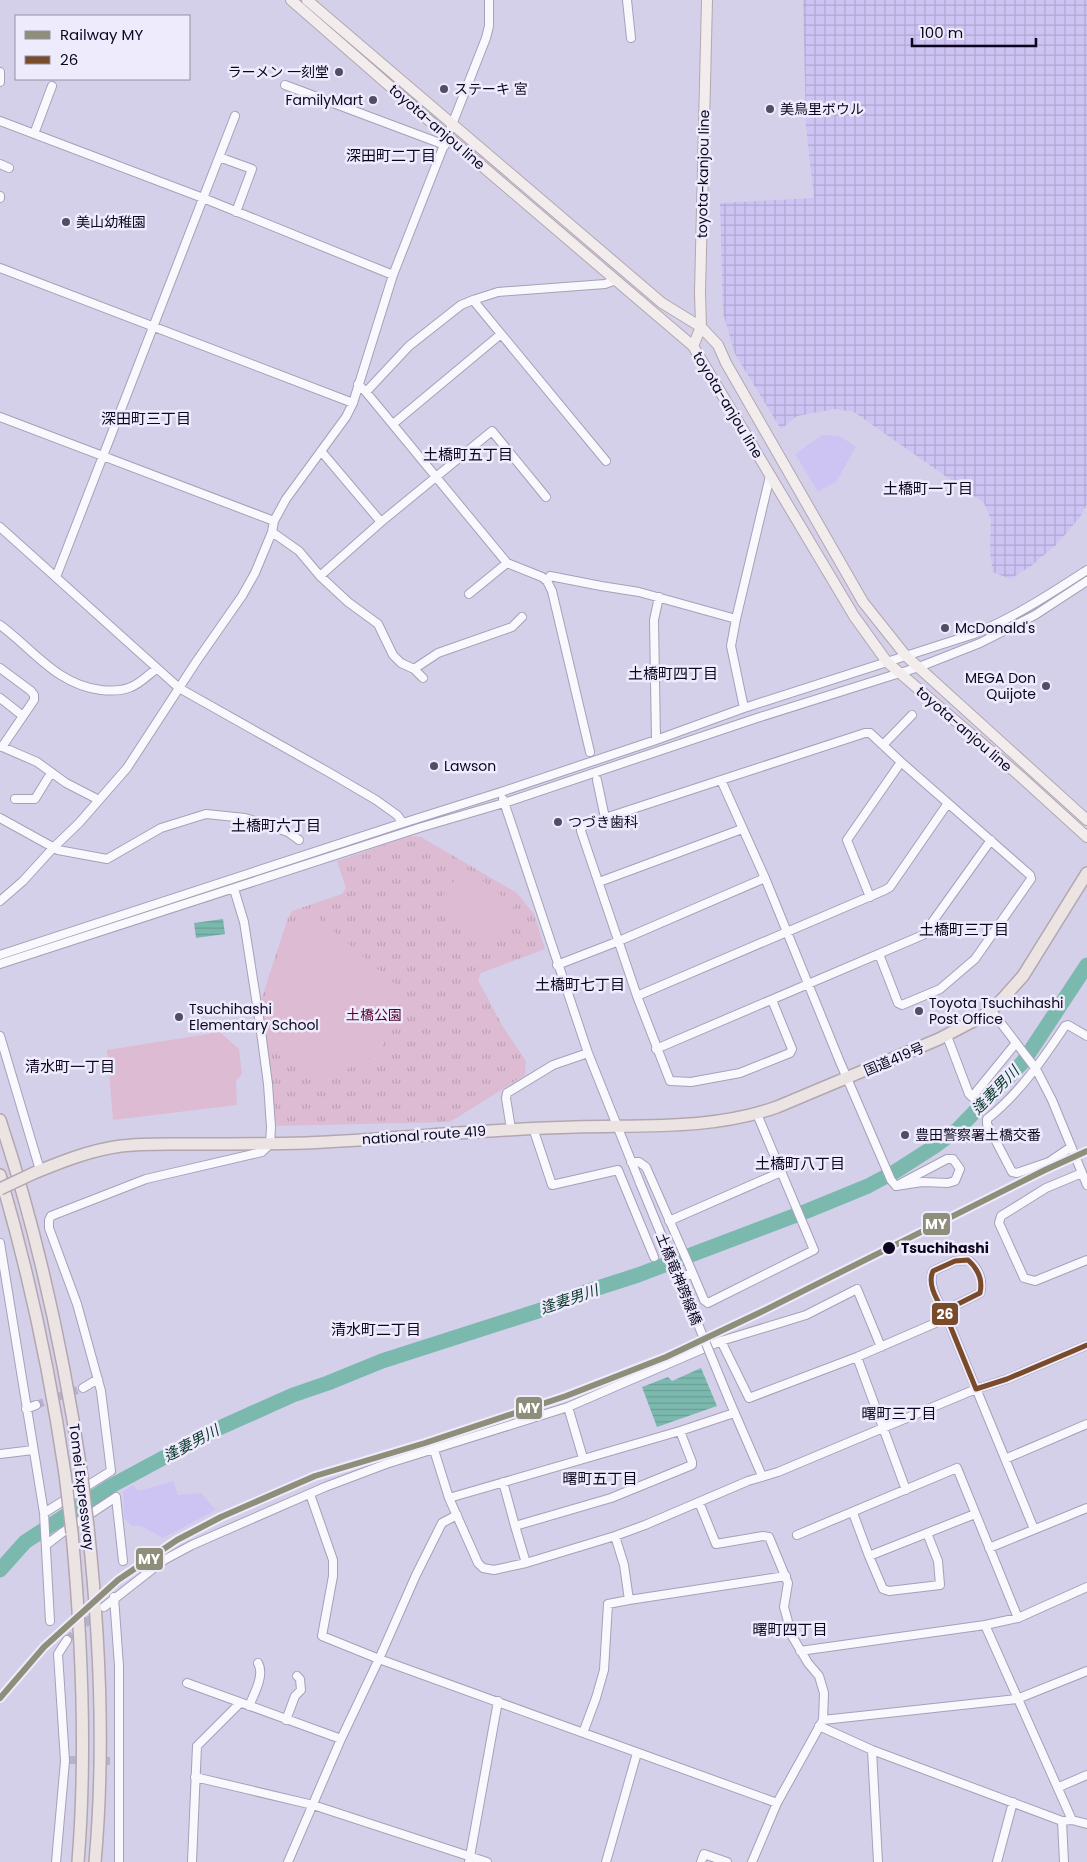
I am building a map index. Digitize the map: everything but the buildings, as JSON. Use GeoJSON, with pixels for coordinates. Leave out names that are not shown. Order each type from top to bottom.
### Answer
{"type":"FeatureCollection","features":[{"type":"Feature","properties":{"kind":"highway"},"geometry":{"type":"LineString","coordinates":[[947,1036],[969,1025],[991,1010],[1023,976],[1087,873]]}},
{"type":"Feature","properties":{"kind":"highway","name":"国道419号"},"geometry":{"type":"LineString","coordinates":[[848,1078],[947,1036]]}},
{"type":"Feature","properties":{"kind":"highway","name":"national route 419"},"geometry":{"type":"LineString","coordinates":[[0,1189],[37,1171],[76,1156],[122,1146],[154,1144],[270,1144],[366,1140],[510,1129],[718,1122],[757,1114],[848,1078]]}},
{"type":"Feature","properties":{"kind":"highway","name":"Tomei Expressway"},"geometry":{"type":"LineString","coordinates":[[0,1120],[24,1198],[43,1272],[70,1402],[81,1470],[93,1576],[100,1608],[101,1738],[95,1862]]}},
{"type":"Feature","properties":{"kind":"highway","name":"Tomei Expressway"},"geometry":{"type":"LineString","coordinates":[[0,1175],[26,1267],[55,1406],[72,1532],[77,1586],[84,1737],[78,1862]]}},
{"type":"Feature","properties":{"kind":"main road","name":"toyota-anjou line"},"geometry":{"type":"LineString","coordinates":[[291,0],[446,141],[616,280],[693,346],[726,398],[770,476],[854,616],[887,662],[1021,777],[1086,836]]}},
{"type":"Feature","properties":{"kind":"main road","name":"toyota-anjou line"},"geometry":{"type":"LineString","coordinates":[[307,0],[662,303],[701,327],[718,345],[726,363],[863,602],[906,656],[1087,820]]}},
{"type":"Feature","properties":{"kind":"main road","name":"toyota-kanjou line"},"geometry":{"type":"LineString","coordinates":[[693,346],[701,327],[700,292],[707,0]]}},
{"type":"Feature","properties":{"kind":"street"},"geometry":{"type":"LineString","coordinates":[[0,902],[23,881],[100,800],[127,768],[242,596],[255,573],[272,532],[274,521],[291,492],[346,417],[393,276],[486,38],[489,20],[489,0]]}},
{"type":"Feature","properties":{"kind":"street"},"geometry":{"type":"LineString","coordinates":[[627,0],[631,38]]}},
{"type":"Feature","properties":{"kind":"street"},"geometry":{"type":"LineString","coordinates":[[0,72],[0,82]]}},
{"type":"Feature","properties":{"kind":"street"},"geometry":{"type":"LineString","coordinates":[[285,85],[446,141]]}},
{"type":"Feature","properties":{"kind":"street"},"geometry":{"type":"LineString","coordinates":[[34,134],[52,86]]}},
{"type":"Feature","properties":{"kind":"street"},"geometry":{"type":"LineString","coordinates":[[56,577],[235,116]]}},
{"type":"Feature","properties":{"kind":"street"},"geometry":{"type":"LineString","coordinates":[[0,121],[203,198],[393,276]]}},
{"type":"Feature","properties":{"kind":"street"},"geometry":{"type":"LineString","coordinates":[[219,157],[252,170],[236,212]]}},
{"type":"Feature","properties":{"kind":"street"},"geometry":{"type":"LineString","coordinates":[[0,164],[9,168]]}},
{"type":"Feature","properties":{"kind":"street"},"geometry":{"type":"LineString","coordinates":[[0,268],[352,403]]}},
{"type":"Feature","properties":{"kind":"street"},"geometry":{"type":"LineString","coordinates":[[366,392],[409,346],[461,306],[473,300],[498,292],[605,284],[616,280]]}},
{"type":"Feature","properties":{"kind":"street"},"geometry":{"type":"LineString","coordinates":[[473,300],[606,461]]}},
{"type":"Feature","properties":{"kind":"street"},"geometry":{"type":"LineString","coordinates":[[393,424],[501,334]]}},
{"type":"Feature","properties":{"kind":"street"},"geometry":{"type":"LineString","coordinates":[[358,384],[507,562],[547,581],[552,591],[590,752]]}},
{"type":"Feature","properties":{"kind":"street"},"geometry":{"type":"LineString","coordinates":[[0,417],[274,521]]}},
{"type":"Feature","properties":{"kind":"street"},"geometry":{"type":"LineString","coordinates":[[320,576],[381,522],[492,430],[546,496]]}},
{"type":"Feature","properties":{"kind":"street"},"geometry":{"type":"LineString","coordinates":[[321,451],[381,522]]}},
{"type":"Feature","properties":{"kind":"street"},"geometry":{"type":"LineString","coordinates":[[744,708],[731,646],[770,476]]}},
{"type":"Feature","properties":{"kind":"street"},"geometry":{"type":"LineString","coordinates":[[0,527],[179,688],[376,800],[397,815],[403,823]]}},
{"type":"Feature","properties":{"kind":"street"},"geometry":{"type":"LineString","coordinates":[[272,532],[299,551],[320,576],[348,602],[378,624],[393,655],[401,663],[414,669],[423,678]]}},
{"type":"Feature","properties":{"kind":"street"},"geometry":{"type":"LineString","coordinates":[[469,594],[507,562]]}},
{"type":"Feature","properties":{"kind":"street"},"geometry":{"type":"LineString","coordinates":[[0,955],[501,792],[744,708],[974,634],[1028,608],[1087,570]]}},
{"type":"Feature","properties":{"kind":"street"},"geometry":{"type":"LineString","coordinates":[[547,581],[550,576],[639,592],[736,619]]}},
{"type":"Feature","properties":{"kind":"street"},"geometry":{"type":"LineString","coordinates":[[0,964],[919,668],[980,643],[1035,615],[1087,581]]}},
{"type":"Feature","properties":{"kind":"street"},"geometry":{"type":"LineString","coordinates":[[656,740],[654,620],[659,597]]}},
{"type":"Feature","properties":{"kind":"street"},"geometry":{"type":"LineString","coordinates":[[414,669],[438,653],[453,646],[512,627],[522,617]]}},
{"type":"Feature","properties":{"kind":"street"},"geometry":{"type":"LineString","coordinates":[[0,625],[16,636],[57,674],[70,681],[94,689],[120,690],[130,688],[156,669]]}},
{"type":"Feature","properties":{"kind":"street"},"geometry":{"type":"LineString","coordinates":[[0,668],[34,695],[34,700],[1,747],[36,762],[51,773],[100,800]]}},
{"type":"Feature","properties":{"kind":"street"},"geometry":{"type":"LineString","coordinates":[[0,698],[23,716]]}},
{"type":"Feature","properties":{"kind":"street"},"geometry":{"type":"LineString","coordinates":[[883,745],[912,714]]}},
{"type":"Feature","properties":{"kind":"street"},"geometry":{"type":"LineString","coordinates":[[772,1000],[792,1049],[790,1053],[740,1073],[708,1079],[670,1081],[637,996],[581,827],[865,733],[870,733],[1030,875],[1031,879],[975,959],[940,989],[902,1005],[898,1004],[879,954]]}},
{"type":"Feature","properties":{"kind":"street"},"geometry":{"type":"LineString","coordinates":[[870,897],[847,840],[901,762]]}},
{"type":"Feature","properties":{"kind":"street"},"geometry":{"type":"LineString","coordinates":[[15,799],[35,799],[51,773]]}},
{"type":"Feature","properties":{"kind":"street"},"geometry":{"type":"LineString","coordinates":[[597,780],[605,818]]}},
{"type":"Feature","properties":{"kind":"street"},"geometry":{"type":"LineString","coordinates":[[721,780],[787,932],[882,1161],[894,1183]]}},
{"type":"Feature","properties":{"kind":"street","name":"土橋竜神跨線橋"},"geometry":{"type":"LineString","coordinates":[[501,792],[557,965],[588,1053],[734,1413],[762,1476]]}},
{"type":"Feature","properties":{"kind":"street"},"geometry":{"type":"LineString","coordinates":[[637,996],[890,887],[948,802]]}},
{"type":"Feature","properties":{"kind":"street"},"geometry":{"type":"LineString","coordinates":[[0,818],[58,850],[107,858],[161,828],[206,814],[245,818],[288,832],[300,840]]}},
{"type":"Feature","properties":{"kind":"street"},"geometry":{"type":"LineString","coordinates":[[599,882],[742,829]]}},
{"type":"Feature","properties":{"kind":"street"},"geometry":{"type":"LineString","coordinates":[[656,1048],[923,935],[991,840]]}},
{"type":"Feature","properties":{"kind":"street"},"geometry":{"type":"LineString","coordinates":[[557,965],[618,941],[764,878]]}},
{"type":"Feature","properties":{"kind":"street"},"geometry":{"type":"LineString","coordinates":[[44,1514],[111,1471],[101,1391],[77,1304],[49,1228],[51,1216],[146,1179],[262,1152],[270,1144],[271,1127],[268,1084],[260,1024],[244,922],[234,889]]}},
{"type":"Feature","properties":{"kind":"street"},"geometry":{"type":"LineString","coordinates":[[991,1010],[1036,1069],[1052,1100],[1087,1185]]}},
{"type":"Feature","properties":{"kind":"street"},"geometry":{"type":"LineString","coordinates":[[1071,1147],[1049,1162],[1014,1173],[987,1119],[999,1110],[1036,1069],[1065,1026],[1068,1025],[1087,1036]]}},
{"type":"Feature","properties":{"kind":"street"},"geometry":{"type":"LineString","coordinates":[[0,1036],[37,1171]]}},
{"type":"Feature","properties":{"kind":"street"},"geometry":{"type":"LineString","coordinates":[[947,1036],[969,1094],[972,1097],[1018,1045]]}},
{"type":"Feature","properties":{"kind":"street"},"geometry":{"type":"LineString","coordinates":[[510,1129],[506,1098],[508,1093],[553,1065],[588,1053]]}},
{"type":"Feature","properties":{"kind":"street"},"geometry":{"type":"LineString","coordinates":[[631,1162],[639,1162],[646,1167],[704,1300],[708,1303],[814,1250],[757,1114]]}},
{"type":"Feature","properties":{"kind":"street"},"geometry":{"type":"LineString","coordinates":[[533,1128],[552,1185],[618,1170],[654,1257]]}},
{"type":"Feature","properties":{"kind":"street"},"geometry":{"type":"LineString","coordinates":[[947,1159],[953,1160],[960,1169],[956,1181],[948,1183],[894,1183],[947,1159]]}},
{"type":"Feature","properties":{"kind":"street"},"geometry":{"type":"LineString","coordinates":[[669,1221],[781,1172]]}},
{"type":"Feature","properties":{"kind":"street"},"geometry":{"type":"LineString","coordinates":[[1082,1173],[1046,1188],[1001,1216],[1000,1223],[1024,1278],[1034,1281],[1087,1260]]}},
{"type":"Feature","properties":{"kind":"street"},"geometry":{"type":"LineString","coordinates":[[0,1243],[44,1514],[50,1621]]}},
{"type":"Feature","properties":{"kind":"street"},"geometry":{"type":"LineString","coordinates":[[721,1341],[749,1398],[857,1357],[947,1318],[954,1306],[980,1293],[982,1287],[981,1280],[975,1265],[968,1260],[955,1261],[933,1271],[930,1278],[931,1285],[947,1318],[1034,1528]]}},
{"type":"Feature","properties":{"kind":"street"},"geometry":{"type":"LineString","coordinates":[[682,1276],[692,1272]]}},
{"type":"Feature","properties":{"kind":"street"},"geometry":{"type":"LineString","coordinates":[[100,1608],[164,1560],[310,1494],[386,1464],[568,1407],[721,1341],[806,1315],[857,1289],[881,1347]]}},
{"type":"Feature","properties":{"kind":"street"},"geometry":{"type":"LineString","coordinates":[[938,1298],[954,1306]]}},
{"type":"Feature","properties":{"kind":"street"},"geometry":{"type":"LineString","coordinates":[[434,1450],[449,1498],[478,1563],[487,1569],[502,1568],[526,1563],[645,1526],[762,1476],[976,1389],[1007,1379],[1087,1345]]}},
{"type":"Feature","properties":{"kind":"street"},"geometry":{"type":"LineString","coordinates":[[857,1357],[906,1490]]}},
{"type":"Feature","properties":{"kind":"street"},"geometry":{"type":"LineString","coordinates":[[83,1388],[98,1380]]}},
{"type":"Feature","properties":{"kind":"street"},"geometry":{"type":"LineString","coordinates":[[26,1409],[36,1405]]}},
{"type":"Feature","properties":{"kind":"street"},"geometry":{"type":"LineString","coordinates":[[568,1407],[583,1458]]}},
{"type":"Feature","properties":{"kind":"street"},"geometry":{"type":"LineString","coordinates":[[449,1498],[680,1431],[734,1413]]}},
{"type":"Feature","properties":{"kind":"street"},"geometry":{"type":"LineString","coordinates":[[1005,1459],[1087,1424]]}},
{"type":"Feature","properties":{"kind":"street"},"geometry":{"type":"LineString","coordinates":[[515,1526],[611,1498],[692,1465],[680,1431]]}},
{"type":"Feature","properties":{"kind":"street"},"geometry":{"type":"LineString","coordinates":[[0,1454],[33,1450]]}},
{"type":"Feature","properties":{"kind":"street"},"geometry":{"type":"LineString","coordinates":[[797,1535],[957,1468],[1018,1618]]}},
{"type":"Feature","properties":{"kind":"street"},"geometry":{"type":"LineString","coordinates":[[503,1482],[526,1563]]}},
{"type":"Feature","properties":{"kind":"street"},"geometry":{"type":"LineString","coordinates":[[310,1494],[333,1560],[333,1576],[322,1636],[379,1659],[777,1803]]}},
{"type":"Feature","properties":{"kind":"street"},"geometry":{"type":"LineString","coordinates":[[45,1543],[116,1497],[122,1561]]}},
{"type":"Feature","properties":{"kind":"street"},"geometry":{"type":"LineString","coordinates":[[699,1502],[716,1544],[766,1535],[769,1537],[788,1583],[784,1607],[786,1619],[800,1651],[819,1676],[824,1693],[821,1723],[777,1803],[752,1862]]}},
{"type":"Feature","properties":{"kind":"street"},"geometry":{"type":"LineString","coordinates":[[989,1548],[1034,1528],[1087,1508]]}},
{"type":"Feature","properties":{"kind":"street"},"geometry":{"type":"LineString","coordinates":[[853,1513],[883,1589],[889,1591],[940,1585],[938,1560],[927,1533]]}},
{"type":"Feature","properties":{"kind":"street"},"geometry":{"type":"LineString","coordinates":[[869,1556],[975,1514]]}},
{"type":"Feature","properties":{"kind":"street"},"geometry":{"type":"LineString","coordinates":[[288,1862],[340,1740],[379,1659],[416,1575],[442,1522],[457,1515]]}},
{"type":"Feature","properties":{"kind":"street"},"geometry":{"type":"LineString","coordinates":[[615,1536],[624,1565],[629,1600]]}},
{"type":"Feature","properties":{"kind":"street"},"geometry":{"type":"LineString","coordinates":[[583,1733],[604,1670],[608,1604],[786,1576]]}},
{"type":"Feature","properties":{"kind":"street"},"geometry":{"type":"LineString","coordinates":[[800,1651],[984,1625],[1018,1618],[1087,1587]]}},
{"type":"Feature","properties":{"kind":"street"},"geometry":{"type":"LineString","coordinates":[[114,1597],[120,1666],[114,1761],[120,1842],[119,1862]]}},
{"type":"Feature","properties":{"kind":"street"},"geometry":{"type":"LineString","coordinates":[[984,1625],[1072,1820]]}},
{"type":"Feature","properties":{"kind":"street"},"geometry":{"type":"LineString","coordinates":[[56,1862],[67,1760],[58,1654],[67,1640]]}},
{"type":"Feature","properties":{"kind":"street"},"geometry":{"type":"LineString","coordinates":[[249,1706],[261,1674],[261,1668],[258,1663]]}},
{"type":"Feature","properties":{"kind":"street"},"geometry":{"type":"LineString","coordinates":[[821,1723],[1017,1699],[1087,1671]]}},
{"type":"Feature","properties":{"kind":"street"},"geometry":{"type":"LineString","coordinates":[[286,1720],[294,1696],[301,1690],[298,1676]]}},
{"type":"Feature","properties":{"kind":"street"},"geometry":{"type":"LineString","coordinates":[[186,1684],[340,1740]]}},
{"type":"Feature","properties":{"kind":"street"},"geometry":{"type":"LineString","coordinates":[[469,1859],[498,1701]]}},
{"type":"Feature","properties":{"kind":"street"},"geometry":{"type":"LineString","coordinates":[[192,1862],[197,1746],[240,1703]]}},
{"type":"Feature","properties":{"kind":"street"},"geometry":{"type":"LineString","coordinates":[[821,1723],[872,1750],[1062,1822],[1072,1820],[1087,1824]]}},
{"type":"Feature","properties":{"kind":"street"},"geometry":{"type":"LineString","coordinates":[[872,1750],[878,1862]]}},
{"type":"Feature","properties":{"kind":"street"},"geometry":{"type":"LineString","coordinates":[[606,1862],[636,1753]]}},
{"type":"Feature","properties":{"kind":"street"},"geometry":{"type":"LineString","coordinates":[[1058,1787],[1087,1775]]}},
{"type":"Feature","properties":{"kind":"street"},"geometry":{"type":"LineString","coordinates":[[195,1777],[313,1806],[469,1859],[487,1862]]}},
{"type":"Feature","properties":{"kind":"street"},"geometry":{"type":"LineString","coordinates":[[996,1862],[1012,1802]]}},
{"type":"Feature","properties":{"kind":"street"},"geometry":{"type":"LineString","coordinates":[[1062,1822],[1064,1862]]}},
{"type":"Feature","properties":{"kind":"street"},"geometry":{"type":"LineString","coordinates":[[701,1862],[704,1854],[727,1862]]}},
{"type":"Feature","properties":{"kind":"shaded area"},"geometry":{"type":"Polygon","coordinates":[[[803,0],[1087,0],[1087,504],[1080,517],[1057,544],[1031,566],[1010,579],[993,572],[990,552],[991,519],[984,503],[854,412],[835,409],[797,416],[781,429],[735,354],[723,313],[720,203],[814,198],[806,127],[803,0]]]}},
{"type":"Feature","properties":{"kind":"shaded area"},"geometry":{"type":"Polygon","coordinates":[[[822,435],[840,436],[856,447],[836,482],[818,492],[795,454],[822,435]]]}},
{"type":"Feature","properties":{"kind":"shaded area"},"geometry":{"type":"Polygon","coordinates":[[[223,919],[225,934],[196,938],[194,923],[223,919]]]}},
{"type":"Feature","properties":{"kind":"shaded area"},"geometry":{"type":"Polygon","coordinates":[[[701,1368],[717,1406],[657,1427],[642,1387],[668,1377],[672,1381],[701,1368]]]}},
{"type":"Feature","properties":{"kind":"shaded area"},"geometry":{"type":"Polygon","coordinates":[[[173,1481],[178,1495],[201,1493],[216,1510],[163,1538],[141,1526],[132,1526],[124,1518],[123,1491],[133,1485],[138,1491],[173,1481]]]}},
{"type":"Feature","properties":{"kind":"green space","name":"土橋公園"},"geometry":{"type":"Polygon","coordinates":[[[410,836],[421,837],[517,893],[534,914],[545,949],[481,973],[478,980],[503,1027],[526,1061],[525,1075],[450,1122],[277,1126],[261,1000],[288,918],[292,911],[342,894],[346,888],[337,861],[410,836]]]}},
{"type":"Feature","properties":{"kind":"green space"},"geometry":{"type":"Polygon","coordinates":[[[465,867],[514,906],[488,947],[436,905],[465,867]]]}},
{"type":"Feature","properties":{"kind":"green space"},"geometry":{"type":"Polygon","coordinates":[[[317,917],[402,990],[394,1026],[378,1054],[345,1070],[308,1077],[275,1052],[260,1024],[283,933],[296,925],[317,917]]]}},
{"type":"Feature","properties":{"kind":"green space"},"geometry":{"type":"Polygon","coordinates":[[[220,1032],[239,1049],[242,1074],[236,1081],[237,1105],[113,1120],[107,1050],[220,1032]]]}},
{"type":"Feature","properties":{"kind":"waterway","name":"逢妻男川"},"geometry":{"type":"LineString","coordinates":[[0,1570],[25,1542],[111,1486],[217,1429],[293,1395],[382,1361],[544,1309],[582,1293],[638,1275],[807,1211],[868,1186],[896,1171],[958,1129],[1023,1062],[1087,965]]}},
{"type":"Feature","properties":{"kind":"tunnel"},"geometry":{"type":"LineString","coordinates":[[36,1405],[83,1388]]}},
{"type":"Feature","properties":{"kind":"tunnel"},"geometry":{"type":"LineString","coordinates":[[67,1640],[97,1613]]}},
{"type":"Feature","properties":{"kind":"tunnel"},"geometry":{"type":"LineString","coordinates":[[69,1760],[110,1761]]}},
{"type":"Feature","properties":{"kind":"rail line","name":"MY"},"geometry":{"type":"LineString","coordinates":[[0,1698],[44,1647],[118,1580],[177,1540],[221,1517],[315,1476],[425,1443],[566,1396],[666,1357],[1087,1151]]}},
{"type":"Feature","properties":{"kind":"transit line","name":"26"},"geometry":{"type":"LineString","coordinates":[[968,1260],[975,1267],[979,1275],[980,1293],[954,1306],[947,1318],[931,1283],[933,1271],[955,1261],[968,1260]]}},
{"type":"Feature","properties":{"kind":"transit line","name":"26"},"geometry":{"type":"LineString","coordinates":[[947,1318],[976,1389]]}},
{"type":"Feature","properties":{"kind":"transit line","name":"26"},"geometry":{"type":"LineString","coordinates":[[976,1389],[1007,1379],[1087,1345]]}},
{"type":"Feature","properties":{"kind":"place","name":"ラーメン 一刻堂"},"geometry":{"type":"Point","coordinates":[339,72]}},
{"type":"Feature","properties":{"kind":"place","name":"ステーキ 宮"},"geometry":{"type":"Point","coordinates":[444,89]}},
{"type":"Feature","properties":{"kind":"place","name":"FamilyMart"},"geometry":{"type":"Point","coordinates":[373,100]}},
{"type":"Feature","properties":{"kind":"place","name":"美鳥里ボウル"},"geometry":{"type":"Point","coordinates":[770,109]}},
{"type":"Feature","properties":{"kind":"place","name":"美山幼稚園"},"geometry":{"type":"Point","coordinates":[66,222]}},
{"type":"Feature","properties":{"kind":"place","name":"McDonald's"},"geometry":{"type":"Point","coordinates":[945,628]}},
{"type":"Feature","properties":{"kind":"place","name":"MEGA Don Quijote"},"geometry":{"type":"Point","coordinates":[1046,686]}},
{"type":"Feature","properties":{"kind":"place","name":"Lawson"},"geometry":{"type":"Point","coordinates":[434,766]}},
{"type":"Feature","properties":{"kind":"place","name":"つづき歯科"},"geometry":{"type":"Point","coordinates":[558,822]}},
{"type":"Feature","properties":{"kind":"place","name":"Toyota Tsuchihashi Post Office"},"geometry":{"type":"Point","coordinates":[919,1011]}},
{"type":"Feature","properties":{"kind":"place","name":"Tsuchihashi Elementary School"},"geometry":{"type":"Point","coordinates":[179,1017]}},
{"type":"Feature","properties":{"kind":"place","name":"豊田警察署土橋交番"},"geometry":{"type":"Point","coordinates":[905,1135]}},
{"type":"Feature","properties":{"kind":"place","name":"Tsuchihashi"},"geometry":{"type":"Point","coordinates":[889,1248]}},
{"type":"Feature","properties":{"kind":"district","name":"深田町二丁目"},"geometry":{"type":"Point","coordinates":[391,155]}},
{"type":"Feature","properties":{"kind":"district","name":"深田町三丁目"},"geometry":{"type":"Point","coordinates":[146,418]}},
{"type":"Feature","properties":{"kind":"district","name":"土橋町五丁目"},"geometry":{"type":"Point","coordinates":[468,454]}},
{"type":"Feature","properties":{"kind":"district","name":"土橋町一丁目"},"geometry":{"type":"Point","coordinates":[928,488]}},
{"type":"Feature","properties":{"kind":"district","name":"土橋町四丁目"},"geometry":{"type":"Point","coordinates":[673,673]}},
{"type":"Feature","properties":{"kind":"district","name":"土橋町六丁目"},"geometry":{"type":"Point","coordinates":[276,825]}},
{"type":"Feature","properties":{"kind":"district","name":"土橋町三丁目"},"geometry":{"type":"Point","coordinates":[964,929]}},
{"type":"Feature","properties":{"kind":"district","name":"土橋町七丁目"},"geometry":{"type":"Point","coordinates":[580,984]}},
{"type":"Feature","properties":{"kind":"district","name":"清水町一丁目"},"geometry":{"type":"Point","coordinates":[70,1066]}},
{"type":"Feature","properties":{"kind":"district","name":"土橋町八丁目"},"geometry":{"type":"Point","coordinates":[800,1163]}},
{"type":"Feature","properties":{"kind":"district","name":"清水町二丁目"},"geometry":{"type":"Point","coordinates":[376,1329]}},
{"type":"Feature","properties":{"kind":"district","name":"曙町三丁目"},"geometry":{"type":"Point","coordinates":[899,1413]}},
{"type":"Feature","properties":{"kind":"district","name":"曙町五丁目"},"geometry":{"type":"Point","coordinates":[600,1478]}},
{"type":"Feature","properties":{"kind":"district","name":"曙町四丁目"},"geometry":{"type":"Point","coordinates":[790,1629]}}]}
